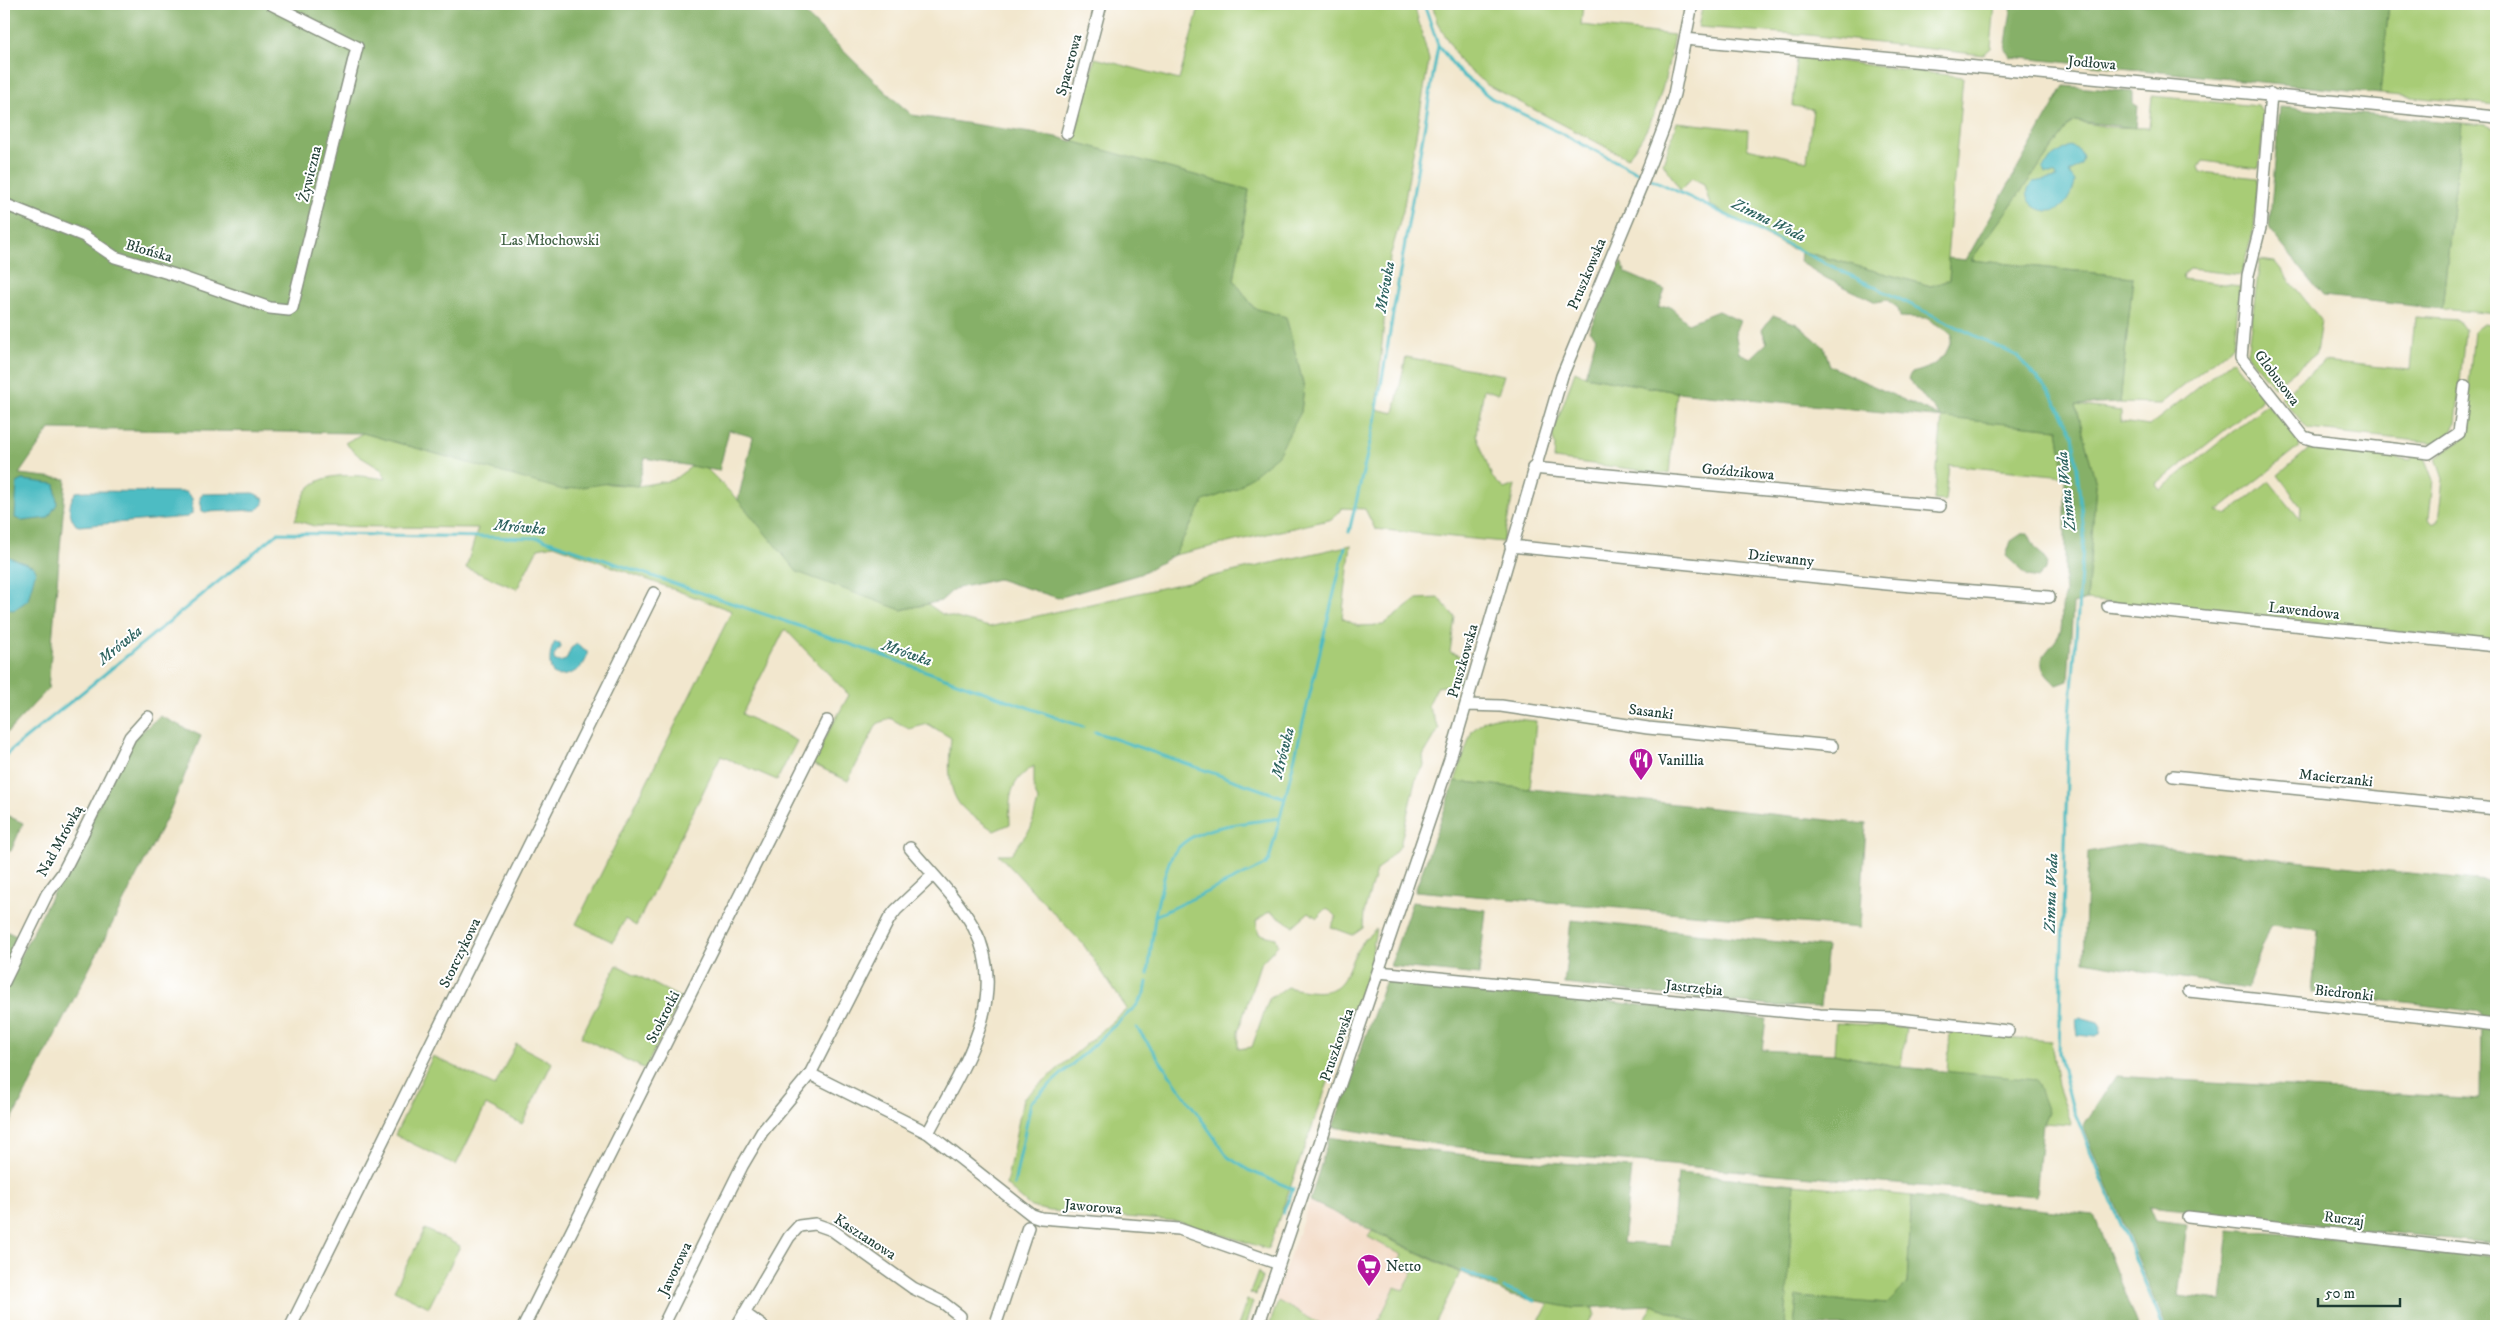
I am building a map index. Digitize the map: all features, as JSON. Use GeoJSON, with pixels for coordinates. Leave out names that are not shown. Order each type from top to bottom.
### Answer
{"type":"FeatureCollection","features":[{"type":"Feature","properties":{"kind":"street","name":"Żywiczna"},"geometry":{"type":"LineString","coordinates":[[271,4],[357,47],[292,308]]}},
{"type":"Feature","properties":{"kind":"street","name":"Spacerowa"},"geometry":{"type":"LineString","coordinates":[[1066,133],[1101,4]]}},
{"type":"Feature","properties":{"kind":"street","name":"Pruszkowska"},"geometry":{"type":"LineString","coordinates":[[1258,1326],[1467,705],[1511,546],[1565,368],[1646,174],[1674,94],[1692,4]]}},
{"type":"Feature","properties":{"kind":"street","name":"Jodłowa"},"geometry":{"type":"LineString","coordinates":[[1685,39],[2496,117]]}},
{"type":"Feature","properties":{"kind":"street","name":"Globusowa"},"geometry":{"type":"LineString","coordinates":[[2271,94],[2260,228],[2248,275],[2240,358],[2304,438],[2314,440],[2429,453],[2459,433],[2465,386]]}},
{"type":"Feature","properties":{"kind":"street","name":"Błońska"},"geometry":{"type":"LineString","coordinates":[[4,204],[84,236],[115,257],[176,274],[270,308],[286,312],[292,308]]}},
{"type":"Feature","properties":{"kind":"street","name":"Goździkowa"},"geometry":{"type":"LineString","coordinates":[[1534,468],[1940,506]]}},
{"type":"Feature","properties":{"kind":"street","name":"Dziewanny"},"geometry":{"type":"LineString","coordinates":[[1511,546],[1887,584],[2049,597]]}},
{"type":"Feature","properties":{"kind":"street","name":"Storczykowa"},"geometry":{"type":"LineString","coordinates":[[291,1326],[654,593]]}},
{"type":"Feature","properties":{"kind":"street","name":"Lawendowa"},"geometry":{"type":"LineString","coordinates":[[2108,606],[2496,646]]}},
{"type":"Feature","properties":{"kind":"street","name":"Sasanki"},"geometry":{"type":"LineString","coordinates":[[1467,705],[1501,706],[1648,728],[1832,746]]}},
{"type":"Feature","properties":{"kind":"street","name":"Nad Mrówką"},"geometry":{"type":"LineString","coordinates":[[4,982],[46,894],[62,874],[130,737],[148,717]]}},
{"type":"Feature","properties":{"kind":"street","name":"Stokrotki"},"geometry":{"type":"LineString","coordinates":[[524,1326],[828,721]]}},
{"type":"Feature","properties":{"kind":"street","name":"Macierzanki"},"geometry":{"type":"LineString","coordinates":[[2173,776],[2496,809]]}},
{"type":"Feature","properties":{"kind":"street"},"geometry":{"type":"LineString","coordinates":[[910,848],[974,929],[985,961],[987,994],[978,1034],[928,1133]]}},
{"type":"Feature","properties":{"kind":"street","name":"Jaworowa"},"geometry":{"type":"LineString","coordinates":[[663,1326],[742,1166],[762,1132],[810,1074],[889,919],[933,875]]}},
{"type":"Feature","properties":{"kind":"street","name":"Jastrzębia"},"geometry":{"type":"LineString","coordinates":[[1378,972],[1820,1015],[1890,1018],[2008,1032]]}},
{"type":"Feature","properties":{"kind":"street","name":"Biedronki"},"geometry":{"type":"LineString","coordinates":[[2189,991],[2496,1025]]}},
{"type":"Feature","properties":{"kind":"street","name":"Jaworowa"},"geometry":{"type":"LineString","coordinates":[[810,1074],[928,1133],[1032,1215],[1041,1218],[1179,1229],[1279,1264]]}},
{"type":"Feature","properties":{"kind":"street","name":"Ruczaj"},"geometry":{"type":"LineString","coordinates":[[2188,1217],[2496,1252]]}},
{"type":"Feature","properties":{"kind":"street","name":"Kasztanowa"},"geometry":{"type":"LineString","coordinates":[[737,1326],[789,1237],[799,1226],[815,1224],[832,1230],[913,1288],[942,1302],[958,1321]]}},
{"type":"Feature","properties":{"kind":"street"},"geometry":{"type":"LineString","coordinates":[[995,1326],[1028,1227]]}},
{"type":"Feature","properties":{"kind":"street"},"geometry":{"type":"LineString","coordinates":[[744,1313],[762,1326]]}},
{"type":"Feature","properties":{"kind":"shaded area"},"geometry":{"type":"Polygon","coordinates":[[[1310,1201],[1372,1231],[1369,1237],[1402,1255],[1413,1272],[1403,1291],[1395,1287],[1376,1326],[1269,1326],[1278,1301],[1274,1299],[1310,1201]]]}},
{"type":"Feature","properties":{"kind":"green space","name":"Las Młochowski"},"geometry":{"type":"Polygon","coordinates":[[[4,4],[795,4],[912,115],[1057,137],[1249,190],[1234,280],[1254,308],[1286,317],[1304,387],[1301,412],[1278,455],[1236,489],[1204,501],[1174,555],[1140,574],[1058,598],[998,579],[954,589],[941,601],[901,610],[797,572],[738,500],[753,437],[729,430],[719,471],[645,458],[638,486],[609,483],[563,490],[363,433],[50,429],[19,474],[66,479],[48,689],[4,736],[4,4]]]}},
{"type":"Feature","properties":{"kind":"green space"},"geometry":{"type":"Polygon","coordinates":[[[1200,4],[1414,4],[1429,60],[1403,211],[1390,257],[1376,409],[1394,413],[1406,357],[1504,375],[1498,394],[1484,389],[1476,434],[1492,477],[1504,489],[1515,485],[1503,542],[1375,529],[1365,509],[1342,508],[1333,519],[1174,555],[1203,501],[1236,489],[1301,412],[1304,387],[1286,317],[1254,308],[1234,280],[1249,190],[1073,142],[1095,58],[1179,80],[1200,4]]]}},
{"type":"Feature","properties":{"kind":"green space"},"geometry":{"type":"Polygon","coordinates":[[[1432,4],[1583,4],[1581,25],[1674,35],[1664,84],[1646,131],[1627,158],[1487,85],[1461,63],[1437,22],[1432,4]]]}},
{"type":"Feature","properties":{"kind":"green space"},"geometry":{"type":"Polygon","coordinates":[[[1703,4],[1995,4],[1991,48],[1983,55],[1809,35],[1698,27],[1703,4]]]}},
{"type":"Feature","properties":{"kind":"green space"},"geometry":{"type":"Polygon","coordinates":[[[2012,4],[2089,8],[2091,4],[2389,4],[2380,94],[2011,57],[2005,50],[2012,4]]]}},
{"type":"Feature","properties":{"kind":"green space"},"geometry":{"type":"Polygon","coordinates":[[[2389,4],[2496,4],[2496,105],[2380,94],[2389,4]]]}},
{"type":"Feature","properties":{"kind":"green space"},"geometry":{"type":"Polygon","coordinates":[[[1797,56],[1963,77],[1947,258],[1950,266],[1949,280],[1931,286],[1789,248],[1710,205],[1704,184],[1692,178],[1680,190],[1663,163],[1677,122],[1748,130],[1747,148],[1807,161],[1813,109],[1793,106],[1797,56]]]}},
{"type":"Feature","properties":{"kind":"green space"},"geometry":{"type":"Polygon","coordinates":[[[2064,86],[2133,92],[2133,105],[2138,106],[2136,128],[2074,121],[2069,125],[1971,260],[2133,277],[2120,403],[2076,405],[2096,484],[2087,600],[2073,604],[2068,681],[2057,685],[2047,676],[2042,661],[2044,655],[2058,637],[2061,629],[2063,598],[2065,594],[2065,476],[2058,429],[1677,392],[1585,376],[1596,337],[1589,331],[1621,262],[1626,273],[1665,290],[1658,308],[1669,306],[1688,323],[1718,311],[1740,321],[1735,332],[1739,353],[1751,358],[1767,343],[1762,330],[1773,315],[1797,324],[1824,347],[1830,366],[1941,417],[1908,379],[1911,373],[1939,361],[1948,349],[1952,334],[1926,318],[1900,317],[1898,308],[1887,300],[1876,302],[1826,278],[1800,262],[1801,251],[1931,286],[1949,280],[1950,266],[1947,258],[1966,260],[2064,86]]]}},
{"type":"Feature","properties":{"kind":"green space"},"geometry":{"type":"Polygon","coordinates":[[[2152,96],[2257,106],[2265,115],[2259,168],[2203,161],[2199,167],[2201,172],[2258,178],[2254,229],[2241,275],[2190,269],[2183,274],[2182,279],[2240,286],[2234,345],[2160,404],[2120,403],[2133,277],[1971,260],[2069,125],[2074,121],[2108,127],[2149,128],[2152,96]]]}},
{"type":"Feature","properties":{"kind":"green space"},"geometry":{"type":"Polygon","coordinates":[[[2280,107],[2462,123],[2442,309],[2323,296],[2269,229],[2280,107]]]}},
{"type":"Feature","properties":{"kind":"green space"},"geometry":{"type":"Polygon","coordinates":[[[2462,123],[2486,125],[2496,129],[2496,314],[2442,309],[2462,123]]]}},
{"type":"Feature","properties":{"kind":"green space"},"geometry":{"type":"Polygon","coordinates":[[[2260,260],[2275,262],[2321,320],[2316,354],[2274,387],[2247,354],[2260,260]]]}},
{"type":"Feature","properties":{"kind":"green space"},"geometry":{"type":"Polygon","coordinates":[[[2415,317],[2458,320],[2465,330],[2456,423],[2449,435],[2437,443],[2308,429],[2281,397],[2324,361],[2410,370],[2415,317]]]}},
{"type":"Feature","properties":{"kind":"green space"},"geometry":{"type":"Polygon","coordinates":[[[2484,323],[2496,325],[2496,642],[2087,600],[2096,484],[2076,405],[2121,411],[2121,422],[2149,426],[2232,360],[2262,397],[2260,402],[2156,485],[2160,490],[2267,404],[2299,442],[2298,448],[2217,511],[2228,514],[2269,481],[2300,519],[2301,506],[2278,475],[2314,445],[2411,460],[2412,456],[2424,457],[2433,480],[2429,519],[2433,524],[2438,520],[2443,479],[2436,458],[2464,437],[2474,331],[2484,323]]]}},
{"type":"Feature","properties":{"kind":"green space"},"geometry":{"type":"Polygon","coordinates":[[[1575,371],[1585,376],[1677,392],[1669,474],[1554,459],[1555,445],[1552,436],[1575,371]]]}},
{"type":"Feature","properties":{"kind":"green space"},"geometry":{"type":"Polygon","coordinates":[[[1942,417],[2058,429],[2065,476],[1949,465],[1945,501],[1934,500],[1942,417]]]}},
{"type":"Feature","properties":{"kind":"green space"},"geometry":{"type":"Polygon","coordinates":[[[363,433],[523,478],[638,486],[673,480],[692,466],[707,469],[738,500],[901,610],[928,604],[942,614],[989,627],[1351,545],[1342,618],[1358,626],[1383,625],[1417,599],[1439,598],[1455,617],[1450,652],[1465,658],[1460,684],[1437,687],[1428,706],[1439,729],[1423,756],[1424,766],[1415,781],[1400,846],[1376,871],[1364,913],[1363,928],[1353,935],[1331,927],[1336,917],[1327,908],[1317,918],[1309,912],[1293,926],[1270,911],[1256,921],[1259,934],[1276,938],[1278,945],[1260,964],[1238,1032],[1238,1049],[1252,1047],[1269,999],[1287,987],[1311,991],[1327,991],[1338,986],[1363,942],[1376,929],[1370,966],[1268,1249],[1176,1221],[1050,1211],[1031,1207],[1006,1185],[1023,1099],[1127,1009],[1083,944],[998,854],[1011,854],[1031,828],[1038,801],[1034,789],[1034,766],[1020,778],[1012,790],[1010,824],[994,831],[969,813],[957,800],[953,792],[950,774],[951,738],[928,724],[909,729],[890,718],[877,724],[848,781],[811,763],[849,695],[785,629],[742,714],[797,741],[777,780],[721,756],[636,926],[625,919],[613,942],[576,924],[732,611],[554,545],[538,548],[517,589],[466,568],[478,528],[314,526],[295,520],[307,490],[318,482],[336,476],[386,479],[382,470],[359,456],[345,443],[363,433]]]}},
{"type":"Feature","properties":{"kind":"green space"},"geometry":{"type":"Polygon","coordinates":[[[2023,533],[2028,533],[2035,547],[2047,562],[2046,569],[2037,578],[2028,576],[2006,556],[2011,541],[2023,533]]]}},
{"type":"Feature","properties":{"kind":"green space"},"geometry":{"type":"Polygon","coordinates":[[[160,716],[201,736],[169,813],[4,1135],[4,987],[133,739],[160,716]]]}},
{"type":"Feature","properties":{"kind":"green space"},"geometry":{"type":"Polygon","coordinates":[[[1495,717],[1536,721],[1530,789],[1455,781],[1472,731],[1485,720],[1495,717]]]}},
{"type":"Feature","properties":{"kind":"green space"},"geometry":{"type":"Polygon","coordinates":[[[1455,781],[1866,824],[1860,928],[1415,891],[1455,781]]]}},
{"type":"Feature","properties":{"kind":"green space"},"geometry":{"type":"Polygon","coordinates":[[[4,814],[23,823],[11,851],[4,848],[4,814]]]}},
{"type":"Feature","properties":{"kind":"green space"},"geometry":{"type":"Polygon","coordinates":[[[2133,844],[2496,882],[2496,1244],[2149,1206],[2155,1221],[2187,1225],[2178,1296],[2221,1301],[2229,1230],[2313,1236],[2496,1256],[2496,1326],[2166,1326],[2083,1126],[2116,1076],[2480,1099],[2481,1012],[2312,992],[2318,930],[2270,925],[2247,989],[2084,961],[2088,852],[2133,844]]]}},
{"type":"Feature","properties":{"kind":"green space"},"geometry":{"type":"Polygon","coordinates":[[[1412,902],[1486,910],[1479,975],[1390,966],[1412,902]]]}},
{"type":"Feature","properties":{"kind":"green space"},"geometry":{"type":"Polygon","coordinates":[[[1571,920],[1827,947],[1820,1007],[1770,1006],[1564,984],[1571,920]]]}},
{"type":"Feature","properties":{"kind":"green space"},"geometry":{"type":"Polygon","coordinates":[[[4,930],[22,939],[4,974],[4,930]]]}},
{"type":"Feature","properties":{"kind":"green space"},"geometry":{"type":"Polygon","coordinates":[[[617,965],[681,998],[645,1069],[581,1037],[617,965]]]}},
{"type":"Feature","properties":{"kind":"green space"},"geometry":{"type":"Polygon","coordinates":[[[1387,977],[1766,1019],[1762,1050],[1834,1054],[1901,1067],[2036,1080],[2048,1112],[2043,1123],[2036,1196],[1447,1146],[1333,1127],[1387,977]]]}},
{"type":"Feature","properties":{"kind":"green space"},"geometry":{"type":"Polygon","coordinates":[[[1836,1023],[1906,1027],[1901,1067],[1834,1054],[1836,1023]]]}},
{"type":"Feature","properties":{"kind":"green space"},"geometry":{"type":"Polygon","coordinates":[[[1950,1032],[2051,1041],[2058,1086],[2072,1125],[2043,1123],[2048,1112],[1947,1071],[1950,1032]]]}},
{"type":"Feature","properties":{"kind":"green space"},"geometry":{"type":"Polygon","coordinates":[[[516,1044],[552,1063],[522,1124],[486,1105],[456,1165],[395,1135],[433,1056],[495,1086],[516,1044]]]}},
{"type":"Feature","properties":{"kind":"green space"},"geometry":{"type":"Polygon","coordinates":[[[1329,1137],[1390,1147],[1495,1158],[1631,1168],[1623,1243],[1671,1246],[1678,1173],[1794,1184],[1785,1326],[1705,1326],[1653,1305],[1573,1308],[1511,1296],[1310,1201],[1329,1137]]]}},
{"type":"Feature","properties":{"kind":"green space"},"geometry":{"type":"Polygon","coordinates":[[[1794,1184],[1912,1196],[1907,1284],[1887,1304],[1797,1297],[1794,1326],[1785,1326],[1794,1184]]]}},
{"type":"Feature","properties":{"kind":"green space"},"geometry":{"type":"Polygon","coordinates":[[[1912,1196],[2094,1215],[2137,1326],[1794,1326],[1797,1297],[1887,1304],[1907,1284],[1912,1196]]]}},
{"type":"Feature","properties":{"kind":"green space"},"geometry":{"type":"Polygon","coordinates":[[[425,1229],[460,1246],[429,1307],[394,1290],[425,1229]]]}},
{"type":"Feature","properties":{"kind":"green space"},"geometry":{"type":"Polygon","coordinates":[[[1372,1231],[1460,1273],[1434,1326],[1376,1326],[1395,1287],[1403,1290],[1413,1272],[1398,1264],[1402,1255],[1368,1237],[1372,1231]]]}},
{"type":"Feature","properties":{"kind":"green space"},"geometry":{"type":"Polygon","coordinates":[[[1258,1272],[1262,1278],[1256,1295],[1250,1293],[1258,1272]]]}},
{"type":"Feature","properties":{"kind":"green space"},"geometry":{"type":"Polygon","coordinates":[[[1247,1300],[1253,1302],[1245,1326],[1238,1326],[1247,1300]]]}},
{"type":"Feature","properties":{"kind":"green space"},"geometry":{"type":"Polygon","coordinates":[[[1278,1301],[1320,1324],[1318,1326],[1269,1326],[1278,1301]]]}},
{"type":"Feature","properties":{"kind":"green space"},"geometry":{"type":"Polygon","coordinates":[[[1549,1303],[1573,1308],[1594,1308],[1594,1315],[1587,1326],[1537,1326],[1549,1303]]]}},
{"type":"Feature","properties":{"kind":"green space"},"geometry":{"type":"Polygon","coordinates":[[[1653,1305],[1705,1326],[1642,1326],[1653,1305]]]}},
{"type":"Feature","properties":{"kind":"water"},"geometry":{"type":"Polygon","coordinates":[[[2070,146],[2079,150],[2083,157],[2081,165],[2069,173],[2075,181],[2072,193],[2061,207],[2053,211],[2037,208],[2031,203],[2028,189],[2033,182],[2057,178],[2056,174],[2045,174],[2043,169],[2053,156],[2070,146]]]}},
{"type":"Feature","properties":{"kind":"water"},"geometry":{"type":"Polygon","coordinates":[[[23,480],[55,484],[57,504],[48,518],[23,521],[15,518],[17,483],[23,480]]]}},
{"type":"Feature","properties":{"kind":"water"},"geometry":{"type":"Polygon","coordinates":[[[76,492],[186,492],[192,498],[192,514],[187,517],[79,526],[73,521],[70,513],[70,504],[76,492]]]}},
{"type":"Feature","properties":{"kind":"water"},"geometry":{"type":"Polygon","coordinates":[[[254,493],[264,499],[263,504],[257,510],[202,511],[200,498],[202,494],[254,493]]]}},
{"type":"Feature","properties":{"kind":"water"},"geometry":{"type":"Polygon","coordinates":[[[4,555],[34,567],[36,570],[28,600],[14,610],[4,609],[4,555]]]}},
{"type":"Feature","properties":{"kind":"water"},"geometry":{"type":"Polygon","coordinates":[[[555,642],[560,643],[561,646],[554,655],[554,660],[559,662],[566,660],[571,648],[577,644],[587,651],[587,657],[581,667],[565,675],[554,675],[550,659],[551,650],[555,642]]]}},
{"type":"Feature","properties":{"kind":"water"},"geometry":{"type":"Polygon","coordinates":[[[2080,1017],[2098,1022],[2101,1028],[2100,1035],[2095,1037],[2078,1035],[2076,1020],[2080,1017]]]}},
{"type":"Feature","properties":{"kind":"waterway","name":"Zimna Woda"},"geometry":{"type":"LineString","coordinates":[[1424,4],[1438,45],[1459,72],[1491,98],[1629,168],[2017,356],[2051,394],[2073,434],[2084,532],[2068,743],[2059,1053],[2072,1106],[2163,1326]]}},
{"type":"Feature","properties":{"kind":"waterway","name":"Mrówka"},"geometry":{"type":"LineString","coordinates":[[1349,532],[1375,421],[1438,46]]}},
{"type":"Feature","properties":{"kind":"waterway","name":"Mrówka"},"geometry":{"type":"LineString","coordinates":[[4,756],[278,533],[540,538],[802,627],[1083,727]]}},
{"type":"Feature","properties":{"kind":"waterway","name":"Mrówka"},"geometry":{"type":"LineString","coordinates":[[1095,732],[1285,798],[1345,547]]}},
{"type":"Feature","properties":{"kind":"waterway"},"geometry":{"type":"LineString","coordinates":[[1148,974],[1155,916],[1265,865],[1269,860],[1285,798]]}},
{"type":"Feature","properties":{"kind":"waterway"},"geometry":{"type":"LineString","coordinates":[[1155,915],[1170,860],[1178,848],[1189,839],[1218,827],[1280,818]]}},
{"type":"Feature","properties":{"kind":"waterway"},"geometry":{"type":"LineString","coordinates":[[1014,1185],[1031,1102],[1136,1006],[1145,993],[1147,982]]}},
{"type":"Feature","properties":{"kind":"waterway"},"geometry":{"type":"LineString","coordinates":[[1137,1028],[1228,1157],[1248,1170],[1293,1189],[1283,1213]]}},
{"type":"Feature","properties":{"kind":"waterway"},"geometry":{"type":"LineString","coordinates":[[1462,1271],[1496,1285]]}},
{"type":"Feature","properties":{"kind":"waterway"},"geometry":{"type":"LineString","coordinates":[[1504,1288],[1535,1301]]}},
{"type":"Feature","properties":{"kind":"place","name":"Vanillia"},"geometry":{"type":"Point","coordinates":[1641,781]}},
{"type":"Feature","properties":{"kind":"place","name":"Netto"},"geometry":{"type":"Point","coordinates":[1369,1287]}}]}
